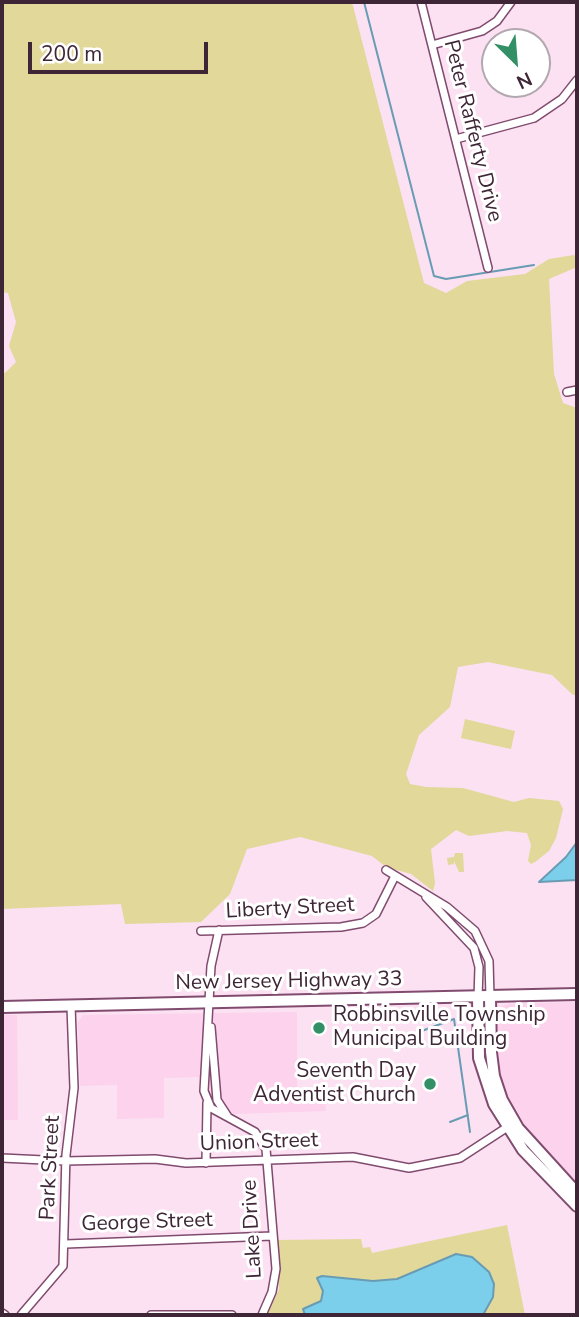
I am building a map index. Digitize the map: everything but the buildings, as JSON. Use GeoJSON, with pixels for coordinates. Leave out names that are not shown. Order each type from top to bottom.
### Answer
{"type":"FeatureCollection","features":[{"type":"Feature","properties":{"kind":"main road","name":"New Jersey Highway 33"},"geometry":{"type":"LineString","coordinates":[[2,1007],[577,994]]}},
{"type":"Feature","properties":{"kind":"main road"},"geometry":{"type":"LineString","coordinates":[[478,998],[479,1058],[485,1082],[523,1150],[577,1206]]}},
{"type":"Feature","properties":{"kind":"main road"},"geometry":{"type":"LineString","coordinates":[[490,998],[494,1076],[511,1116],[512,1128],[577,1193]]}},
{"type":"Feature","properties":{"kind":"street","name":"Peter Rafferty Drive"},"geometry":{"type":"LineString","coordinates":[[421,2],[488,268]]}},
{"type":"Feature","properties":{"kind":"street"},"geometry":{"type":"LineString","coordinates":[[432,45],[482,31],[497,21],[511,2]]}},
{"type":"Feature","properties":{"kind":"street"},"geometry":{"type":"LineString","coordinates":[[456,139],[534,118],[562,99],[577,80]]}},
{"type":"Feature","properties":{"kind":"street"},"geometry":{"type":"LineString","coordinates":[[567,392],[577,390]]}},
{"type":"Feature","properties":{"kind":"street"},"geometry":{"type":"LineString","coordinates":[[386,870],[467,922],[480,938],[489,961],[490,998]]}},
{"type":"Feature","properties":{"kind":"street","name":"Liberty Street"},"geometry":{"type":"LineString","coordinates":[[201,931],[363,923],[376,914],[395,876]]}},
{"type":"Feature","properties":{"kind":"street"},"geometry":{"type":"LineString","coordinates":[[418,889],[459,929],[474,948],[479,967],[478,998]]}},
{"type":"Feature","properties":{"kind":"street"},"geometry":{"type":"LineString","coordinates":[[206,1163],[204,1064],[210,1023],[211,966],[219,930]]}},
{"type":"Feature","properties":{"kind":"street","name":"Park Street"},"geometry":{"type":"LineString","coordinates":[[21,1315],[63,1266],[66,1244],[65,1161],[74,1088],[71,1006]]}},
{"type":"Feature","properties":{"kind":"street"},"geometry":{"type":"LineString","coordinates":[[210,1023],[215,1054],[216,1100],[228,1116]]}},
{"type":"Feature","properties":{"kind":"street","name":"Lake Drive"},"geometry":{"type":"LineString","coordinates":[[206,1103],[220,1116],[228,1116],[259,1135],[267,1161],[275,1277],[262,1315]]}},
{"type":"Feature","properties":{"kind":"street","name":"Union Street"},"geometry":{"type":"LineString","coordinates":[[2,1158],[65,1161],[155,1159],[206,1163],[353,1157],[409,1168],[460,1158],[512,1128]]}},
{"type":"Feature","properties":{"kind":"street","name":"George Street"},"geometry":{"type":"LineString","coordinates":[[66,1244],[272,1236]]}},
{"type":"Feature","properties":{"kind":"street"},"geometry":{"type":"LineString","coordinates":[[150,1315],[232,1315]]}},
{"type":"Feature","properties":{"kind":"shaded area"},"geometry":{"type":"Polygon","coordinates":[[[2,2],[352,2],[424,283],[446,293],[467,281],[525,274],[549,259],[574,255],[577,258],[577,267],[549,279],[554,374],[563,403],[577,408],[577,695],[573,695],[552,675],[488,662],[458,667],[450,707],[419,735],[406,774],[410,784],[426,787],[463,788],[514,802],[529,798],[559,801],[563,809],[556,838],[549,851],[535,862],[531,864],[528,861],[531,845],[527,833],[507,831],[469,836],[456,830],[431,849],[435,883],[433,891],[411,874],[386,867],[372,856],[300,837],[247,849],[230,894],[201,922],[125,924],[121,904],[2,909],[2,372],[5,373],[16,362],[9,346],[16,322],[8,293],[2,292],[2,2]]]}},
{"type":"Feature","properties":{"kind":"shaded area"},"geometry":{"type":"Polygon","coordinates":[[[465,719],[515,731],[511,749],[461,738],[465,719]]]}},
{"type":"Feature","properties":{"kind":"shaded area"},"geometry":{"type":"Polygon","coordinates":[[[455,853],[463,853],[464,872],[459,872],[454,861],[454,864],[448,865],[447,858],[454,857],[455,853]]]}},
{"type":"Feature","properties":{"kind":"shaded area"},"geometry":{"type":"Polygon","coordinates":[[[577,1002],[577,1184],[529,1132],[510,1100],[500,1074],[495,1012],[499,1007],[510,1004],[577,1002]]]}},
{"type":"Feature","properties":{"kind":"shaded area"},"geometry":{"type":"Polygon","coordinates":[[[297,1012],[297,1092],[324,1092],[326,1111],[235,1114],[202,1109],[201,1077],[164,1078],[164,1118],[117,1119],[117,1085],[80,1086],[78,1022],[83,1015],[297,1012]]]}},
{"type":"Feature","properties":{"kind":"shaded area"},"geometry":{"type":"Polygon","coordinates":[[[2,1015],[17,1015],[18,1120],[2,1120],[2,1015]]]}},
{"type":"Feature","properties":{"kind":"shaded area"},"geometry":{"type":"Polygon","coordinates":[[[507,1225],[525,1315],[267,1315],[279,1289],[278,1240],[361,1239],[363,1248],[370,1247],[372,1253],[507,1225]]]}},
{"type":"Feature","properties":{"kind":"water"},"geometry":{"type":"Polygon","coordinates":[[[577,842],[577,880],[539,882],[566,857],[577,842]]]}},
{"type":"Feature","properties":{"kind":"water"},"geometry":{"type":"Polygon","coordinates":[[[456,1254],[472,1257],[489,1272],[494,1284],[493,1297],[483,1315],[305,1315],[303,1309],[321,1301],[323,1291],[317,1278],[322,1276],[373,1281],[397,1279],[456,1254]]]}},
{"type":"Feature","properties":{"kind":"waterway"},"geometry":{"type":"LineString","coordinates":[[364,2],[434,276],[446,279],[534,265]]}},
{"type":"Feature","properties":{"kind":"waterway"},"geometry":{"type":"LineString","coordinates":[[351,1022],[391,1019],[441,1023]]}},
{"type":"Feature","properties":{"kind":"waterway"},"geometry":{"type":"LineString","coordinates":[[419,1032],[454,1019],[470,1132]]}},
{"type":"Feature","properties":{"kind":"waterway"},"geometry":{"type":"LineString","coordinates":[[450,1122],[468,1115]]}},
{"type":"Feature","properties":{"kind":"place","name":"Robbinsville Township Municipal Building"},"geometry":{"type":"Point","coordinates":[319,1028]}},
{"type":"Feature","properties":{"kind":"place","name":"Seventh Day Adventist Church"},"geometry":{"type":"Point","coordinates":[430,1084]}}]}
